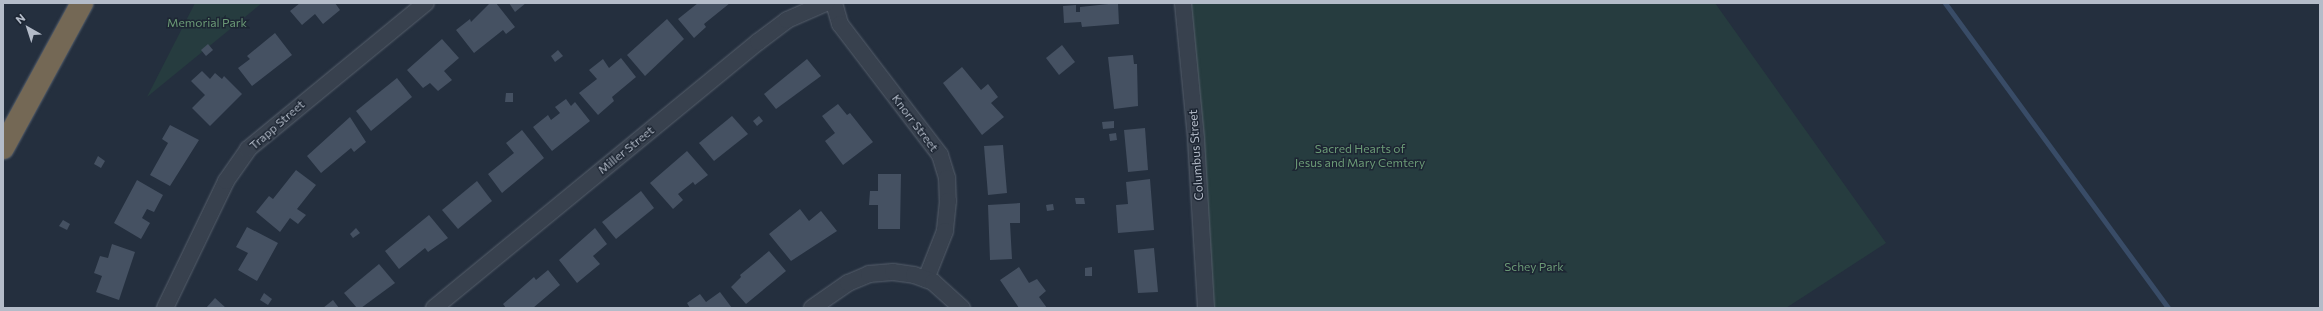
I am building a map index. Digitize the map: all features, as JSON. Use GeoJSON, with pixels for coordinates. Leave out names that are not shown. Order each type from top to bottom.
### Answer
{"type":"FeatureCollection","features":[{"type":"Feature","properties":{"kind":"highway"},"geometry":{"type":"LineString","coordinates":[[3,118],[69,3]]}},
{"type":"Feature","properties":{"kind":"highway"},"geometry":{"type":"LineString","coordinates":[[3,148],[82,3]]}},
{"type":"Feature","properties":{"kind":"street","name":"Trapp Street"},"geometry":{"type":"LineString","coordinates":[[165,308],[226,181],[248,149],[426,3]]}},
{"type":"Feature","properties":{"kind":"street","name":"Miller Street"},"geometry":{"type":"LineString","coordinates":[[434,308],[758,42],[787,20],[826,3]]}},
{"type":"Feature","properties":{"kind":"street","name":"Knorr Street"},"geometry":{"type":"LineString","coordinates":[[834,3],[840,24],[940,155],[947,178],[948,201],[945,231],[926,279]]}},
{"type":"Feature","properties":{"kind":"street","name":"Columbus Street"},"geometry":{"type":"LineString","coordinates":[[1183,3],[1196,139],[1206,308]]}},
{"type":"Feature","properties":{"kind":"street"},"geometry":{"type":"LineString","coordinates":[[812,308],[835,290],[869,274],[893,272],[926,279],[933,282],[962,308]]}},
{"type":"Feature","properties":{"kind":"green space","name":"Memorial Park"},"geometry":{"type":"Polygon","coordinates":[[[195,3],[262,3],[147,97],[195,3]]]}},
{"type":"Feature","properties":{"kind":"green space","name":"Sacred Hearts of Jesus and Mary Cemtery"},"geometry":{"type":"Polygon","coordinates":[[[1183,3],[1715,3],[1886,243],[1786,308],[1206,308],[1183,3]]]}},
{"type":"Feature","properties":{"kind":"building"},"geometry":{"type":"Polygon","coordinates":[[[300,3],[335,3],[340,10],[323,24],[315,14],[302,25],[290,11],[300,3]]]}},
{"type":"Feature","properties":{"kind":"building"},"geometry":{"type":"Polygon","coordinates":[[[490,3],[496,3],[515,27],[506,34],[503,30],[474,53],[456,30],[470,19],[471,22],[490,3]]]}},
{"type":"Feature","properties":{"kind":"building"},"geometry":{"type":"Polygon","coordinates":[[[509,3],[526,3],[515,12],[509,3]]]}},
{"type":"Feature","properties":{"kind":"building"},"geometry":{"type":"Polygon","coordinates":[[[698,3],[730,3],[704,24],[706,27],[694,38],[678,19],[698,3]]]}},
{"type":"Feature","properties":{"kind":"building"},"geometry":{"type":"Polygon","coordinates":[[[1118,3],[1119,24],[1082,27],[1081,22],[1064,23],[1063,6],[1076,5],[1076,12],[1080,12],[1080,7],[1118,3]]]}},
{"type":"Feature","properties":{"kind":"building"},"geometry":{"type":"Polygon","coordinates":[[[667,19],[684,39],[645,76],[627,55],[667,19]]]}},
{"type":"Feature","properties":{"kind":"building"},"geometry":{"type":"Polygon","coordinates":[[[275,33],[292,55],[252,86],[238,68],[250,59],[247,56],[275,33]]]}},
{"type":"Feature","properties":{"kind":"building"},"geometry":{"type":"Polygon","coordinates":[[[442,39],[459,58],[444,71],[452,80],[438,91],[430,83],[423,88],[407,70],[442,39]]]}},
{"type":"Feature","properties":{"kind":"building"},"geometry":{"type":"Polygon","coordinates":[[[208,44],[213,50],[206,56],[201,50],[208,44]]]}},
{"type":"Feature","properties":{"kind":"building"},"geometry":{"type":"Polygon","coordinates":[[[1062,45],[1075,62],[1059,75],[1046,58],[1062,45]]]}},
{"type":"Feature","properties":{"kind":"building"},"geometry":{"type":"Polygon","coordinates":[[[558,50],[563,56],[555,62],[551,56],[558,50]]]}},
{"type":"Feature","properties":{"kind":"building"},"geometry":{"type":"Polygon","coordinates":[[[1133,55],[1134,64],[1137,64],[1138,106],[1114,109],[1108,57],[1133,55]]]}},
{"type":"Feature","properties":{"kind":"building"},"geometry":{"type":"Polygon","coordinates":[[[621,58],[636,77],[612,97],[614,101],[598,115],[579,93],[597,79],[589,70],[603,59],[609,68],[621,58]]]}},
{"type":"Feature","properties":{"kind":"building"},"geometry":{"type":"Polygon","coordinates":[[[807,59],[821,76],[776,109],[764,94],[807,59]]]}},
{"type":"Feature","properties":{"kind":"building"},"geometry":{"type":"Polygon","coordinates":[[[962,67],[981,90],[988,84],[998,97],[991,103],[1004,117],[982,135],[943,83],[962,67]]]}},
{"type":"Feature","properties":{"kind":"building"},"geometry":{"type":"Polygon","coordinates":[[[202,71],[210,79],[215,73],[222,79],[224,76],[242,94],[210,126],[192,108],[205,95],[191,81],[202,71]]]}},
{"type":"Feature","properties":{"kind":"building"},"geometry":{"type":"Polygon","coordinates":[[[397,78],[412,97],[371,131],[356,111],[397,78]]]}},
{"type":"Feature","properties":{"kind":"building"},"geometry":{"type":"Polygon","coordinates":[[[506,93],[513,93],[513,102],[505,102],[506,93]]]}},
{"type":"Feature","properties":{"kind":"building"},"geometry":{"type":"Polygon","coordinates":[[[566,99],[571,106],[575,102],[590,121],[552,151],[533,127],[548,115],[551,120],[560,113],[555,107],[566,99]]]}},
{"type":"Feature","properties":{"kind":"building"},"geometry":{"type":"Polygon","coordinates":[[[838,104],[847,115],[850,113],[873,142],[843,165],[825,141],[835,133],[822,116],[838,104]]]}},
{"type":"Feature","properties":{"kind":"building"},"geometry":{"type":"Polygon","coordinates":[[[732,116],[748,134],[714,161],[699,143],[732,116]]]}},
{"type":"Feature","properties":{"kind":"building"},"geometry":{"type":"Polygon","coordinates":[[[759,116],[763,121],[757,126],[753,121],[759,116]]]}},
{"type":"Feature","properties":{"kind":"building"},"geometry":{"type":"Polygon","coordinates":[[[350,117],[366,142],[354,152],[351,148],[321,173],[307,156],[350,117]]]}},
{"type":"Feature","properties":{"kind":"building"},"geometry":{"type":"Polygon","coordinates":[[[1114,121],[1114,128],[1103,129],[1102,122],[1114,121]]]}},
{"type":"Feature","properties":{"kind":"building"},"geometry":{"type":"Polygon","coordinates":[[[170,125],[199,140],[170,186],[150,175],[168,143],[162,139],[170,125]]]}},
{"type":"Feature","properties":{"kind":"building"},"geometry":{"type":"Polygon","coordinates":[[[1145,128],[1148,170],[1128,172],[1124,130],[1145,128]]]}},
{"type":"Feature","properties":{"kind":"building"},"geometry":{"type":"Polygon","coordinates":[[[522,130],[544,158],[502,193],[488,174],[514,153],[506,143],[522,130]]]}},
{"type":"Feature","properties":{"kind":"building"},"geometry":{"type":"Polygon","coordinates":[[[1116,133],[1117,140],[1110,141],[1109,134],[1116,133]]]}},
{"type":"Feature","properties":{"kind":"building"},"geometry":{"type":"Polygon","coordinates":[[[1003,145],[1007,193],[988,195],[984,146],[1003,145]]]}},
{"type":"Feature","properties":{"kind":"building"},"geometry":{"type":"Polygon","coordinates":[[[687,151],[708,175],[695,185],[693,182],[678,194],[683,200],[673,209],[650,183],[687,151]]]}},
{"type":"Feature","properties":{"kind":"building"},"geometry":{"type":"Polygon","coordinates":[[[98,156],[105,161],[101,168],[94,164],[98,156]]]}},
{"type":"Feature","properties":{"kind":"building"},"geometry":{"type":"Polygon","coordinates":[[[296,170],[316,185],[297,209],[306,215],[298,224],[290,218],[280,232],[256,212],[269,196],[273,199],[296,170]]]}},
{"type":"Feature","properties":{"kind":"building"},"geometry":{"type":"Polygon","coordinates":[[[878,174],[901,174],[900,229],[878,229],[878,205],[869,205],[870,191],[878,191],[878,174]]]}},
{"type":"Feature","properties":{"kind":"building"},"geometry":{"type":"Polygon","coordinates":[[[1150,179],[1154,230],[1118,233],[1116,205],[1128,204],[1126,182],[1150,179]]]}},
{"type":"Feature","properties":{"kind":"building"},"geometry":{"type":"Polygon","coordinates":[[[137,180],[163,195],[154,212],[147,209],[142,218],[150,223],[141,239],[114,223],[137,180]]]}},
{"type":"Feature","properties":{"kind":"building"},"geometry":{"type":"Polygon","coordinates":[[[477,181],[492,201],[458,229],[442,210],[477,181]]]}},
{"type":"Feature","properties":{"kind":"building"},"geometry":{"type":"Polygon","coordinates":[[[641,191],[654,208],[616,239],[602,222],[641,191]]]}},
{"type":"Feature","properties":{"kind":"building"},"geometry":{"type":"Polygon","coordinates":[[[1075,198],[1084,198],[1085,204],[1076,204],[1075,198]]]}},
{"type":"Feature","properties":{"kind":"building"},"geometry":{"type":"Polygon","coordinates":[[[1020,203],[1020,223],[1010,223],[1012,259],[990,260],[988,205],[1020,203]]]}},
{"type":"Feature","properties":{"kind":"building"},"geometry":{"type":"Polygon","coordinates":[[[1053,204],[1054,210],[1047,211],[1046,205],[1053,204]]]}},
{"type":"Feature","properties":{"kind":"building"},"geometry":{"type":"Polygon","coordinates":[[[800,209],[809,221],[821,211],[837,231],[791,261],[769,234],[800,209]]]}},
{"type":"Feature","properties":{"kind":"building"},"geometry":{"type":"Polygon","coordinates":[[[429,215],[448,238],[428,252],[425,248],[399,269],[385,251],[429,215]]]}},
{"type":"Feature","properties":{"kind":"building"},"geometry":{"type":"Polygon","coordinates":[[[63,220],[70,224],[67,230],[59,226],[63,220]]]}},
{"type":"Feature","properties":{"kind":"building"},"geometry":{"type":"Polygon","coordinates":[[[247,227],[278,243],[257,281],[238,270],[248,253],[236,247],[247,227]]]}},
{"type":"Feature","properties":{"kind":"building"},"geometry":{"type":"Polygon","coordinates":[[[356,228],[360,233],[353,238],[350,234],[356,228]]]}},
{"type":"Feature","properties":{"kind":"building"},"geometry":{"type":"Polygon","coordinates":[[[595,228],[607,244],[593,256],[600,264],[577,283],[559,260],[595,228]]]}},
{"type":"Feature","properties":{"kind":"building"},"geometry":{"type":"Polygon","coordinates":[[[112,244],[135,252],[119,300],[96,292],[102,276],[94,273],[100,256],[108,258],[112,244]]]}},
{"type":"Feature","properties":{"kind":"building"},"geometry":{"type":"Polygon","coordinates":[[[1154,248],[1158,292],[1138,293],[1134,250],[1154,248]]]}},
{"type":"Feature","properties":{"kind":"building"},"geometry":{"type":"Polygon","coordinates":[[[769,251],[786,271],[746,304],[731,287],[741,277],[740,275],[769,251]]]}},
{"type":"Feature","properties":{"kind":"building"},"geometry":{"type":"Polygon","coordinates":[[[379,264],[395,283],[361,308],[357,308],[344,293],[379,264]]]}},
{"type":"Feature","properties":{"kind":"building"},"geometry":{"type":"Polygon","coordinates":[[[1019,267],[1029,283],[1037,279],[1046,291],[1039,297],[1047,308],[1019,308],[1000,280],[1019,267]]]}},
{"type":"Feature","properties":{"kind":"building"},"geometry":{"type":"Polygon","coordinates":[[[1092,267],[1092,276],[1085,276],[1085,268],[1092,267]]]}},
{"type":"Feature","properties":{"kind":"building"},"geometry":{"type":"Polygon","coordinates":[[[548,270],[560,285],[533,308],[506,308],[503,304],[534,277],[536,280],[548,270]]]}},
{"type":"Feature","properties":{"kind":"building"},"geometry":{"type":"Polygon","coordinates":[[[720,292],[732,308],[690,308],[687,303],[700,294],[706,302],[720,292]]]}},
{"type":"Feature","properties":{"kind":"building"},"geometry":{"type":"Polygon","coordinates":[[[264,293],[272,299],[268,305],[260,300],[264,293]]]}},
{"type":"Feature","properties":{"kind":"building"},"geometry":{"type":"Polygon","coordinates":[[[215,298],[226,308],[206,308],[215,298]]]}},
{"type":"Feature","properties":{"kind":"building"},"geometry":{"type":"Polygon","coordinates":[[[333,300],[339,308],[323,308],[333,300]]]}},
{"type":"Feature","properties":{"kind":"waterway"},"geometry":{"type":"LineString","coordinates":[[1945,3],[2168,308]]}},
{"type":"Feature","properties":{"kind":"park label","name":"Schey Park"},"geometry":{"type":"Point","coordinates":[1534,267]}}]}
